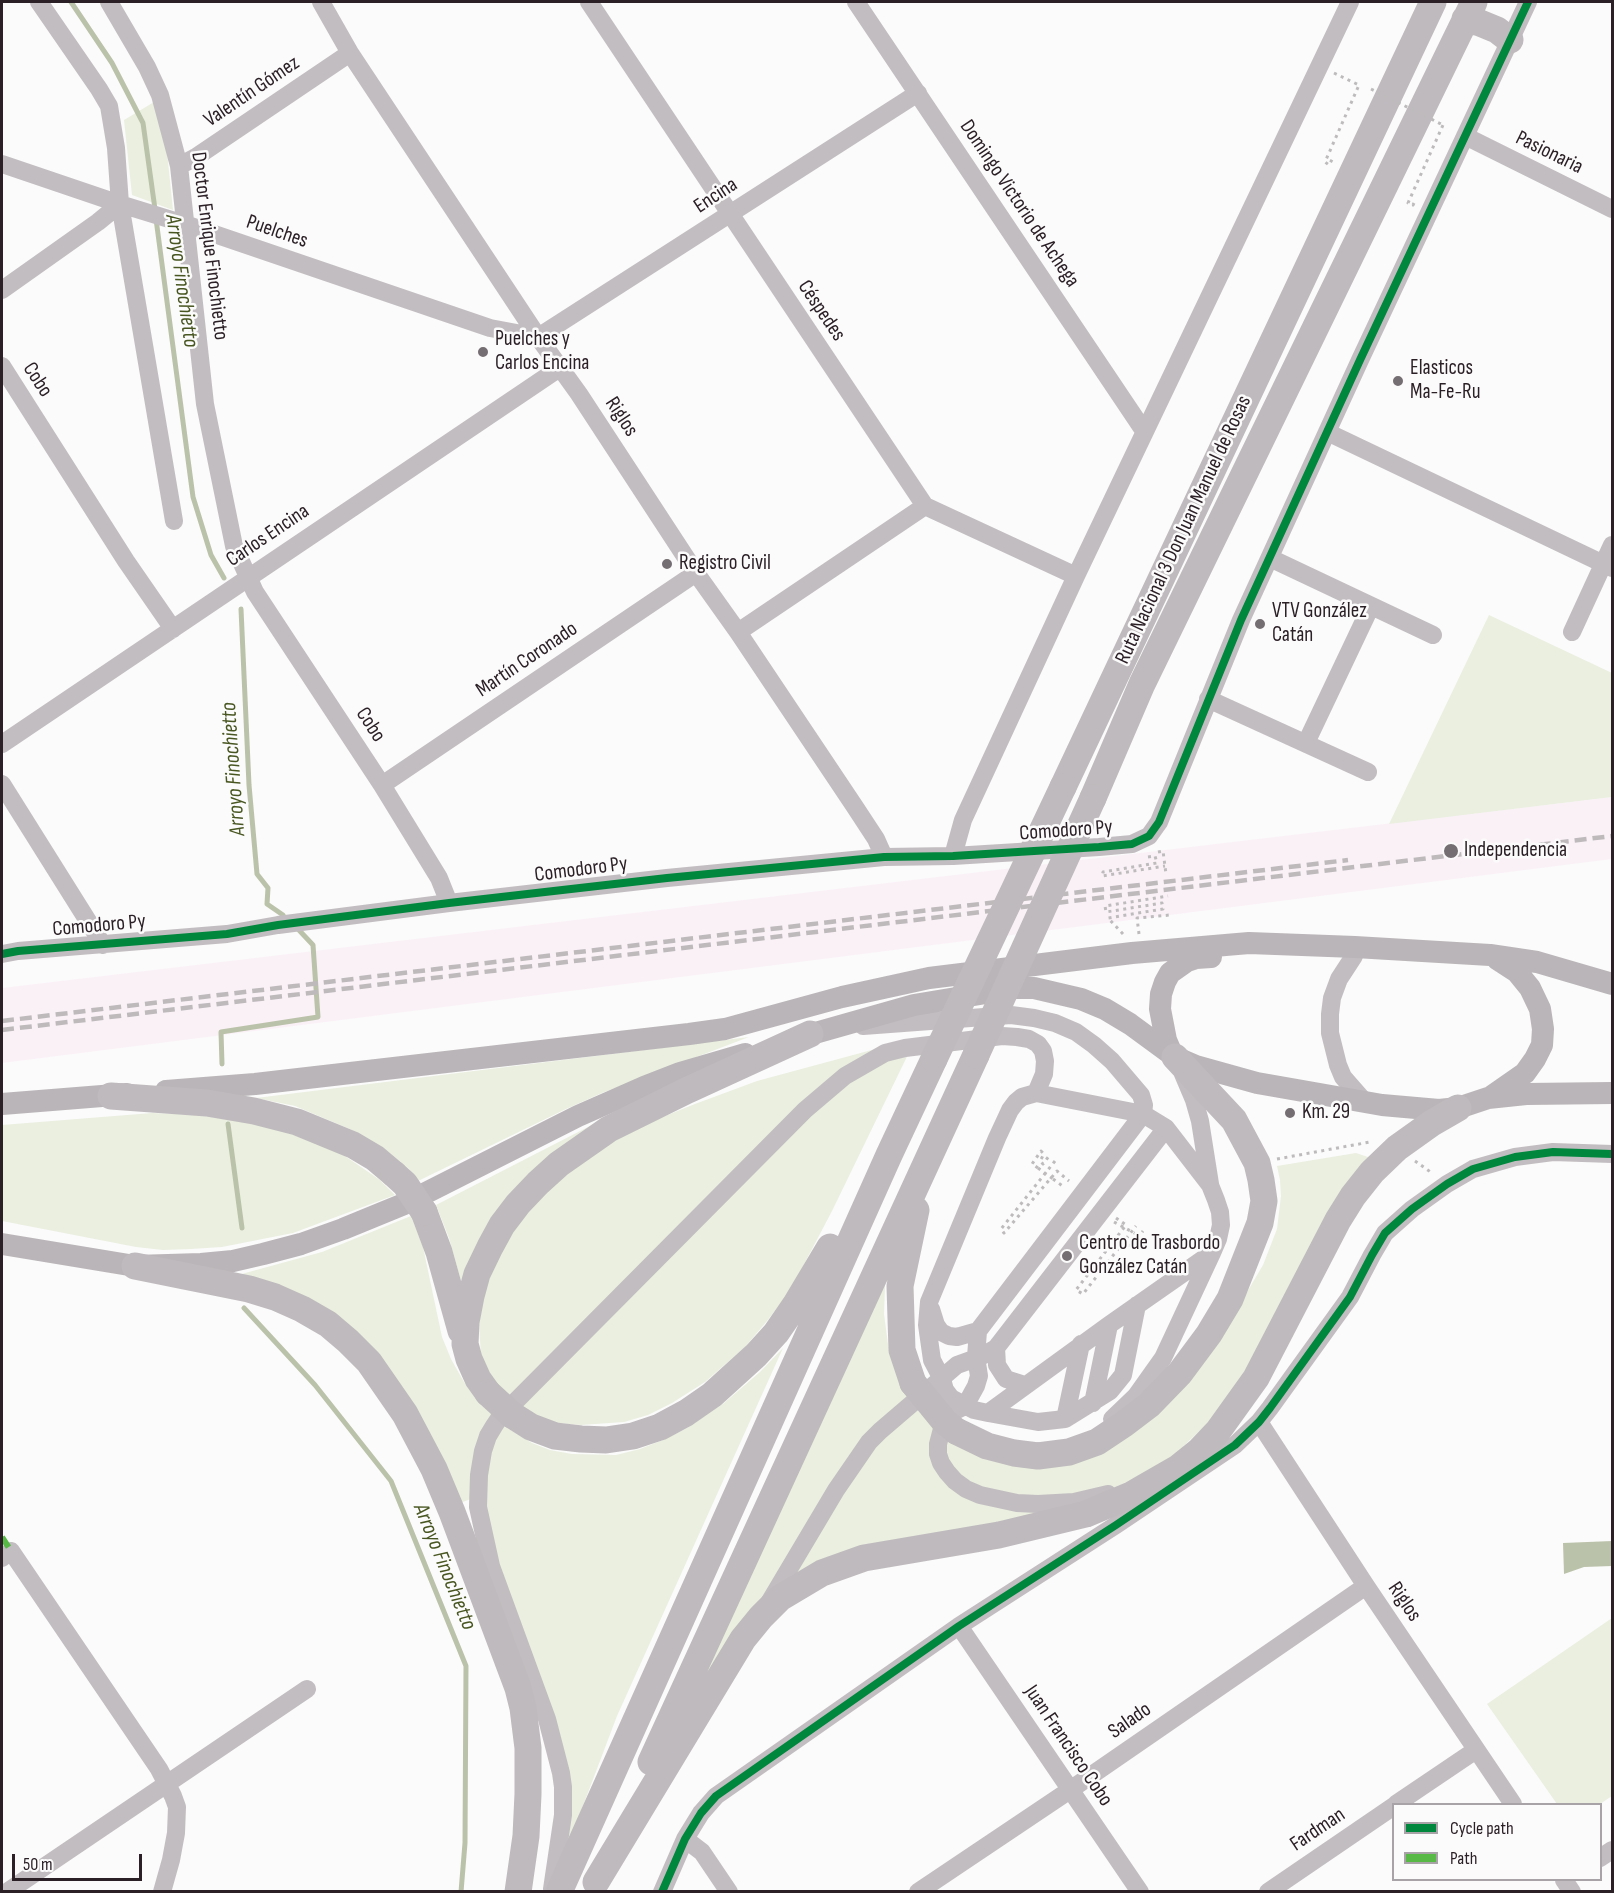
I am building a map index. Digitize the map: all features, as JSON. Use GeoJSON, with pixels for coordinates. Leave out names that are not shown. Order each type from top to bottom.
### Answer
{"type":"FeatureCollection","features":[{"type":"Feature","properties":{"kind":"highway","name":"Ruta Nacional 3 Don Juan Manuel de Rosas"},"geometry":{"type":"LineString","coordinates":[[889,1155],[1431,3]]}},
{"type":"Feature","properties":{"kind":"highway"},"geometry":{"type":"LineString","coordinates":[[1470,10],[1480,23],[1497,30],[1510,40]]}},
{"type":"Feature","properties":{"kind":"highway","name":"Ruta Nacional 3 Don Juan Manuel de Rosas"},"geometry":{"type":"LineString","coordinates":[[938,1134],[1093,798],[1142,684],[1470,10]]}},
{"type":"Feature","properties":{"kind":"highway"},"geometry":{"type":"LineString","coordinates":[[465,1344],[466,1322],[477,1274],[502,1225],[538,1183],[582,1147],[609,1130],[698,1085],[817,1032]]}},
{"type":"Feature","properties":{"kind":"highway"},"geometry":{"type":"LineString","coordinates":[[938,1134],[913,1222],[900,1286],[902,1350],[913,1383],[944,1421],[956,1431],[987,1446],[1038,1456],[1070,1452],[1097,1442],[1124,1424],[1149,1405],[1180,1373],[1209,1334],[1230,1299],[1260,1223],[1264,1201],[1257,1163],[1234,1120],[1173,1055]]}},
{"type":"Feature","properties":{"kind":"highway"},"geometry":{"type":"LineString","coordinates":[[111,1096],[207,1103],[254,1111],[297,1122],[353,1145],[375,1158],[405,1184],[424,1212],[439,1252],[469,1359],[478,1379],[488,1393],[512,1415],[531,1427],[555,1436],[581,1439],[606,1440],[633,1436],[660,1427],[686,1413],[737,1374],[776,1333],[889,1155]]}},
{"type":"Feature","properties":{"kind":"highway"},"geometry":{"type":"LineString","coordinates":[[594,1887],[743,1639],[780,1598],[842,1565],[891,1553],[999,1535],[1076,1517],[1131,1495],[1178,1468],[1218,1431],[1256,1378],[1338,1220],[1353,1196],[1372,1172],[1397,1148],[1458,1108]]}},
{"type":"Feature","properties":{"kind":"highway"},"geometry":{"type":"LineString","coordinates":[[594,1887],[938,1134]]}},
{"type":"Feature","properties":{"kind":"highway"},"geometry":{"type":"LineString","coordinates":[[559,1892],[889,1155]]}},
{"type":"Feature","properties":{"kind":"highway"},"geometry":{"type":"LineString","coordinates":[[135,1266],[249,1289],[302,1309],[328,1324],[369,1362],[405,1414],[434,1469],[452,1512],[511,1666],[520,1698],[528,1748],[528,1794],[526,1836],[518,1892]]}},
{"type":"Feature","properties":{"kind":"main road"},"geometry":{"type":"LineString","coordinates":[[2,1104],[255,1084],[690,1034],[724,1029],[842,997],[929,978],[1142,952],[1248,943],[1490,955],[1547,965],[1612,984]]}},
{"type":"Feature","properties":{"kind":"main road"},"geometry":{"type":"LineString","coordinates":[[1173,1055],[1161,1023],[1161,994],[1170,973],[1187,961],[1196,958],[1248,954],[1354,956],[1398,950]]}},
{"type":"Feature","properties":{"kind":"main road"},"geometry":{"type":"LineString","coordinates":[[1488,1098],[1525,1073],[1542,1045],[1543,1029],[1540,1009],[1530,988],[1517,972],[1490,955]]}},
{"type":"Feature","properties":{"kind":"main road"},"geometry":{"type":"LineString","coordinates":[[2,1244],[135,1266],[172,1266],[232,1261],[301,1244],[404,1204],[578,1116],[680,1073],[914,1005],[1016,988],[1034,988],[1081,999],[1106,1010],[1173,1055],[1196,1066],[1257,1083],[1423,1110],[1458,1108],[1488,1098],[1526,1094],[1612,1092]]}},
{"type":"Feature","properties":{"kind":"street"},"geometry":{"type":"LineString","coordinates":[[39,2],[109,106],[116,148],[120,204],[174,521]]}},
{"type":"Feature","properties":{"kind":"street","name":"Doctor Enrique Finochietto"},"geometry":{"type":"LineString","coordinates":[[109,2],[147,67],[160,95],[179,166],[205,404],[234,546],[247,577]]}},
{"type":"Feature","properties":{"kind":"street","name":"Riglos"},"geometry":{"type":"LineString","coordinates":[[321,2],[350,53],[876,839],[884,857]]}},
{"type":"Feature","properties":{"kind":"street","name":"Céspedes"},"geometry":{"type":"LineString","coordinates":[[589,2],[925,506]]}},
{"type":"Feature","properties":{"kind":"street","name":"Domingo Victorio de Achega"},"geometry":{"type":"LineString","coordinates":[[856,2],[1144,431]]}},
{"type":"Feature","properties":{"kind":"street"},"geometry":{"type":"LineString","coordinates":[[953,856],[963,820],[1076,576],[1350,2]]}},
{"type":"Feature","properties":{"kind":"street"},"geometry":{"type":"LineString","coordinates":[[1368,772],[1208,699],[1327,432],[1528,2]]}},
{"type":"Feature","properties":{"kind":"street","name":"Valentín Gómez"},"geometry":{"type":"LineString","coordinates":[[179,166],[196,158],[350,53]]}},
{"type":"Feature","properties":{"kind":"street","name":"Encina"},"geometry":{"type":"LineString","coordinates":[[538,337],[918,93]]}},
{"type":"Feature","properties":{"kind":"street","name":"Pasionaria"},"geometry":{"type":"LineString","coordinates":[[1465,136],[1612,209]]}},
{"type":"Feature","properties":{"kind":"street","name":"Puelches"},"geometry":{"type":"LineString","coordinates":[[2,164],[490,328],[538,337]]}},
{"type":"Feature","properties":{"kind":"street"},"geometry":{"type":"LineString","coordinates":[[2,290],[120,204]]}},
{"type":"Feature","properties":{"kind":"street","name":"Cobo"},"geometry":{"type":"LineString","coordinates":[[2,366],[126,561],[173,629]]}},
{"type":"Feature","properties":{"kind":"street","name":"Carlos Encina"},"geometry":{"type":"LineString","coordinates":[[2,744],[561,367]]}},
{"type":"Feature","properties":{"kind":"street"},"geometry":{"type":"LineString","coordinates":[[1327,432],[1608,566]]}},
{"type":"Feature","properties":{"kind":"street"},"geometry":{"type":"LineString","coordinates":[[738,632],[925,506],[1076,576]]}},
{"type":"Feature","properties":{"kind":"street"},"geometry":{"type":"LineString","coordinates":[[1572,632],[1608,566],[1612,544]]}},
{"type":"Feature","properties":{"kind":"street"},"geometry":{"type":"LineString","coordinates":[[1270,558],[1433,635]]}},
{"type":"Feature","properties":{"kind":"street","name":"Martín Coronado"},"geometry":{"type":"LineString","coordinates":[[382,785],[696,573]]}},
{"type":"Feature","properties":{"kind":"street","name":"Cobo"},"geometry":{"type":"LineString","coordinates":[[247,577],[382,785],[439,878],[449,903]]}},
{"type":"Feature","properties":{"kind":"street"},"geometry":{"type":"LineString","coordinates":[[1306,743],[1371,606]]}},
{"type":"Feature","properties":{"kind":"street","name":"Comodoro Py"},"geometry":{"type":"LineString","coordinates":[[2,954],[227,934],[278,925],[449,903],[655,879],[884,857],[953,856],[1132,844],[1149,836],[1159,822],[1208,699]]}},
{"type":"Feature","properties":{"kind":"street"},"geometry":{"type":"LineString","coordinates":[[2,784],[103,945]]}},
{"type":"Feature","properties":{"kind":"street"},"geometry":{"type":"LineString","coordinates":[[1354,956],[1339,979],[1332,998],[1330,1033],[1340,1071],[1364,1101]]}},
{"type":"Feature","properties":{"kind":"street"},"geometry":{"type":"LineString","coordinates":[[817,1032],[1011,1015],[1034,1018],[1055,1023],[1076,1032],[1112,1061],[1141,1095],[1144,1105],[1143,1114],[978,1331],[976,1357],[979,1376],[965,1406],[951,1413],[943,1425],[939,1434],[938,1454],[941,1463],[955,1481],[966,1489],[980,1495],[1017,1503],[1074,1502],[1123,1490],[1178,1468]]}},
{"type":"Feature","properties":{"kind":"street"},"geometry":{"type":"LineString","coordinates":[[552,1892],[563,1815],[564,1787],[547,1719],[491,1566],[478,1507],[479,1475],[483,1450],[494,1426],[500,1417],[805,1110],[853,1071],[885,1053],[904,1048],[1002,1036],[1017,1037],[1029,1039],[1038,1044],[1043,1051],[1044,1074],[1036,1094]]}},
{"type":"Feature","properties":{"kind":"street"},"geometry":{"type":"LineString","coordinates":[[1070,1452],[1107,1424],[1136,1396],[1163,1358],[1218,1239],[1221,1225],[1220,1212],[1210,1185],[1200,1121],[1186,1078],[1173,1055]]}},
{"type":"Feature","properties":{"kind":"street"},"geometry":{"type":"LineString","coordinates":[[1137,1305],[1123,1375],[1110,1391],[1065,1419],[1038,1422],[988,1413],[965,1406],[951,1398],[945,1390],[932,1360],[928,1339],[929,1302],[1010,1110],[1023,1097],[1036,1094],[1143,1114],[1166,1128],[1210,1185]]}},
{"type":"Feature","properties":{"kind":"street"},"geometry":{"type":"LineString","coordinates":[[761,1617],[836,1490],[859,1456],[880,1431],[957,1365],[996,1348],[1166,1128]]}},
{"type":"Feature","properties":{"kind":"street"},"geometry":{"type":"LineString","coordinates":[[662,1892],[685,1839],[701,1813],[716,1797],[959,1626],[1235,1445],[1259,1422],[1350,1297],[1385,1233],[1412,1209],[1473,1169],[1504,1160],[1553,1152],[1612,1154]]}},
{"type":"Feature","properties":{"kind":"street"},"geometry":{"type":"LineString","coordinates":[[988,1413],[1081,1344],[1212,1253]]}},
{"type":"Feature","properties":{"kind":"street"},"geometry":{"type":"LineString","coordinates":[[929,1302],[936,1325],[941,1332],[957,1337],[978,1331]]}},
{"type":"Feature","properties":{"kind":"street"},"geometry":{"type":"LineString","coordinates":[[1092,1403],[1109,1325]]}},
{"type":"Feature","properties":{"kind":"street"},"geometry":{"type":"LineString","coordinates":[[1065,1419],[1081,1344]]}},
{"type":"Feature","properties":{"kind":"street"},"geometry":{"type":"LineString","coordinates":[[996,1348],[997,1365],[1006,1379],[1024,1385]]}},
{"type":"Feature","properties":{"kind":"street","name":"Riglos"},"geometry":{"type":"LineString","coordinates":[[1259,1422],[1512,1803]]}},
{"type":"Feature","properties":{"kind":"street"},"geometry":{"type":"LineString","coordinates":[[2,1558],[11,1551],[167,1784],[177,1807],[176,1833],[162,1892]]}},
{"type":"Feature","properties":{"kind":"street","name":"Salado"},"geometry":{"type":"LineString","coordinates":[[918,1892],[1366,1586]]}},
{"type":"Feature","properties":{"kind":"street","name":"Juan Francisco Cobo"},"geometry":{"type":"LineString","coordinates":[[959,1626],[1140,1892]]}},
{"type":"Feature","properties":{"kind":"street"},"geometry":{"type":"LineString","coordinates":[[7,1892],[307,1689]]}},
{"type":"Feature","properties":{"kind":"street","name":"Fardman"},"geometry":{"type":"LineString","coordinates":[[1398,1803],[1476,1750]]}},
{"type":"Feature","properties":{"kind":"street","name":"Fardman"},"geometry":{"type":"LineString","coordinates":[[1268,1892],[1392,1807]]}},
{"type":"Feature","properties":{"kind":"street"},"geometry":{"type":"LineString","coordinates":[[685,1839],[702,1852],[729,1892]]}},
{"type":"Feature","properties":{"kind":"path"},"geometry":{"type":"LineString","coordinates":[[1319,66],[1359,85],[1325,162],[1329,165],[1334,156]]}},
{"type":"Feature","properties":{"kind":"path"},"geometry":{"type":"LineString","coordinates":[[1371,89],[1443,125]]}},
{"type":"Feature","properties":{"kind":"path"},"geometry":{"type":"LineString","coordinates":[[1144,858],[1155,856],[1157,863],[1102,872],[1102,876],[1165,866]]}},
{"type":"Feature","properties":{"kind":"path"},"geometry":{"type":"LineString","coordinates":[[1142,952],[1108,918],[1163,909],[1162,903],[1106,912],[1105,906],[1168,896]]}},
{"type":"Feature","properties":{"kind":"path"},"geometry":{"type":"LineString","coordinates":[[1142,952],[1137,918],[1170,915]]}},
{"type":"Feature","properties":{"kind":"path"},"geometry":{"type":"LineString","coordinates":[[1049,1156],[1043,1164],[1040,1161],[1044,1154],[1041,1150],[1032,1164],[1064,1187]]}},
{"type":"Feature","properties":{"kind":"path"},"geometry":{"type":"LineString","coordinates":[[1055,1161],[1001,1229],[1004,1233],[1057,1171],[1069,1181]]}},
{"type":"Feature","properties":{"kind":"path"},"geometry":{"type":"LineString","coordinates":[[1136,1226],[1083,1294],[1076,1290],[1126,1225],[1115,1220],[1136,1234],[1128,1245],[1132,1246],[1143,1231]]}},
{"type":"Feature","properties":{"kind":"shaded area"},"geometry":{"type":"Polygon","coordinates":[[[154,102],[167,152],[173,210],[132,195],[124,120],[154,102]]]}},
{"type":"Feature","properties":{"kind":"shaded area"},"geometry":{"type":"Polygon","coordinates":[[[1489,615],[1612,673],[1612,797],[1389,824],[1489,615]]]}},
{"type":"Feature","properties":{"kind":"shaded area"},"geometry":{"type":"Polygon","coordinates":[[[1612,797],[1612,859],[2,1063],[2,988],[1612,797]]]}},
{"type":"Feature","properties":{"kind":"shaded area"},"geometry":{"type":"Polygon","coordinates":[[[749,1037],[602,1093],[418,1181],[408,1168],[391,1154],[352,1130],[295,1106],[256,1098],[749,1037]]]}},
{"type":"Feature","properties":{"kind":"shaded area"},"geometry":{"type":"Polygon","coordinates":[[[916,1038],[832,1211],[790,1291],[745,1347],[705,1382],[648,1415],[624,1422],[581,1425],[557,1423],[536,1417],[495,1384],[481,1355],[479,1325],[482,1297],[499,1255],[525,1213],[563,1175],[602,1148],[645,1124],[695,1104],[757,1081],[916,1038]]]}},
{"type":"Feature","properties":{"kind":"shaded area"},"geometry":{"type":"Polygon","coordinates":[[[623,1109],[482,1237],[461,1281],[449,1238],[436,1205],[623,1109]]]}},
{"type":"Feature","properties":{"kind":"shaded area"},"geometry":{"type":"Polygon","coordinates":[[[152,1113],[200,1115],[246,1121],[284,1131],[342,1154],[380,1180],[395,1195],[293,1233],[222,1247],[163,1250],[136,1247],[2,1221],[2,1125],[152,1113]]]}},
{"type":"Feature","properties":{"kind":"shaded area"},"geometry":{"type":"Polygon","coordinates":[[[1356,1153],[1371,1158],[1261,1351],[1208,1423],[1173,1456],[1156,1467],[1061,1515],[834,1557],[685,1715],[886,1261],[884,1314],[889,1352],[921,1414],[1074,1457],[1240,1304],[1263,1265],[1277,1229],[1281,1196],[1277,1166],[1356,1153]]]}},
{"type":"Feature","properties":{"kind":"shaded area"},"geometry":{"type":"Polygon","coordinates":[[[411,1216],[423,1247],[442,1337],[464,1382],[479,1403],[504,1426],[532,1443],[550,1450],[572,1454],[616,1455],[663,1440],[687,1428],[724,1403],[760,1372],[783,1348],[617,1716],[567,1848],[569,1824],[498,1563],[484,1494],[460,1503],[383,1365],[238,1275],[322,1252],[411,1216]]]}},
{"type":"Feature","properties":{"kind":"shaded area"},"geometry":{"type":"Polygon","coordinates":[[[1612,1541],[1612,1566],[1584,1567],[1564,1574],[1563,1543],[1612,1541]]]}},
{"type":"Feature","properties":{"kind":"shaded area"},"geometry":{"type":"Polygon","coordinates":[[[1612,1618],[1612,1796],[1602,1803],[1556,1803],[1487,1704],[1612,1618]]]}},
{"type":"Feature","properties":{"kind":"waterway","name":"Arroyo Finochietto"},"geometry":{"type":"LineString","coordinates":[[71,2],[112,63],[143,123],[155,209]]}},
{"type":"Feature","properties":{"kind":"waterway","name":"Arroyo Finochietto"},"geometry":{"type":"LineString","coordinates":[[156,219],[193,497],[211,555],[224,578]]}},
{"type":"Feature","properties":{"kind":"waterway","name":"Arroyo Finochietto"},"geometry":{"type":"LineString","coordinates":[[241,609],[249,785],[257,874],[268,888],[267,904],[283,915]]}},
{"type":"Feature","properties":{"kind":"waterway","name":"Arroyo Finochietto"},"geometry":{"type":"LineString","coordinates":[[222,1064],[221,1032],[318,1017],[313,945],[297,928]]}},
{"type":"Feature","properties":{"kind":"waterway","name":"Arroyo Finochietto"},"geometry":{"type":"LineString","coordinates":[[228,1124],[242,1228]]}},
{"type":"Feature","properties":{"kind":"waterway","name":"Arroyo Finochietto"},"geometry":{"type":"LineString","coordinates":[[244,1308],[315,1385],[391,1481],[466,1666],[465,1843],[461,1892]]}},
{"type":"Feature","properties":{"kind":"railway"},"geometry":{"type":"LineString","coordinates":[[2,1030],[1612,836]]}},
{"type":"Feature","properties":{"kind":"railway"},"geometry":{"type":"LineString","coordinates":[[2,1021],[1348,860]]}},
{"type":"Feature","properties":{"kind":"marked path"},"geometry":{"type":"LineString","coordinates":[[2,1537],[11,1551]]}},
{"type":"Feature","properties":{"kind":"cycle path"},"geometry":{"type":"LineString","coordinates":[[2,954],[227,934],[278,925],[449,903],[667,878],[884,857],[953,856],[1099,847],[1132,844],[1149,836],[1159,822],[1241,620],[1528,2]]}},
{"type":"Feature","properties":{"kind":"cycle path"},"geometry":{"type":"LineString","coordinates":[[662,1892],[685,1839],[701,1813],[716,1796],[959,1626],[1235,1445],[1270,1408],[1350,1297],[1385,1233],[1412,1209],[1473,1169],[1515,1157],[1553,1152],[1612,1154]]}},
{"type":"Feature","properties":{"kind":"place","name":"Puelches y Carlos Encina"},"geometry":{"type":"Point","coordinates":[483,352]}},
{"type":"Feature","properties":{"kind":"place","name":"Elasticos Ma-Fe-Ru"},"geometry":{"type":"Point","coordinates":[1398,381]}},
{"type":"Feature","properties":{"kind":"place","name":"Registro Civil"},"geometry":{"type":"Point","coordinates":[667,564]}},
{"type":"Feature","properties":{"kind":"place","name":"VTV González Catán"},"geometry":{"type":"Point","coordinates":[1260,624]}},
{"type":"Feature","properties":{"kind":"place","name":"Independencia"},"geometry":{"type":"Point","coordinates":[1451,851]}},
{"type":"Feature","properties":{"kind":"place","name":"Km. 29"},"geometry":{"type":"Point","coordinates":[1290,1113]}},
{"type":"Feature","properties":{"kind":"place","name":"Centro de Trasbordo González Catán"},"geometry":{"type":"Point","coordinates":[1067,1256]}}]}
